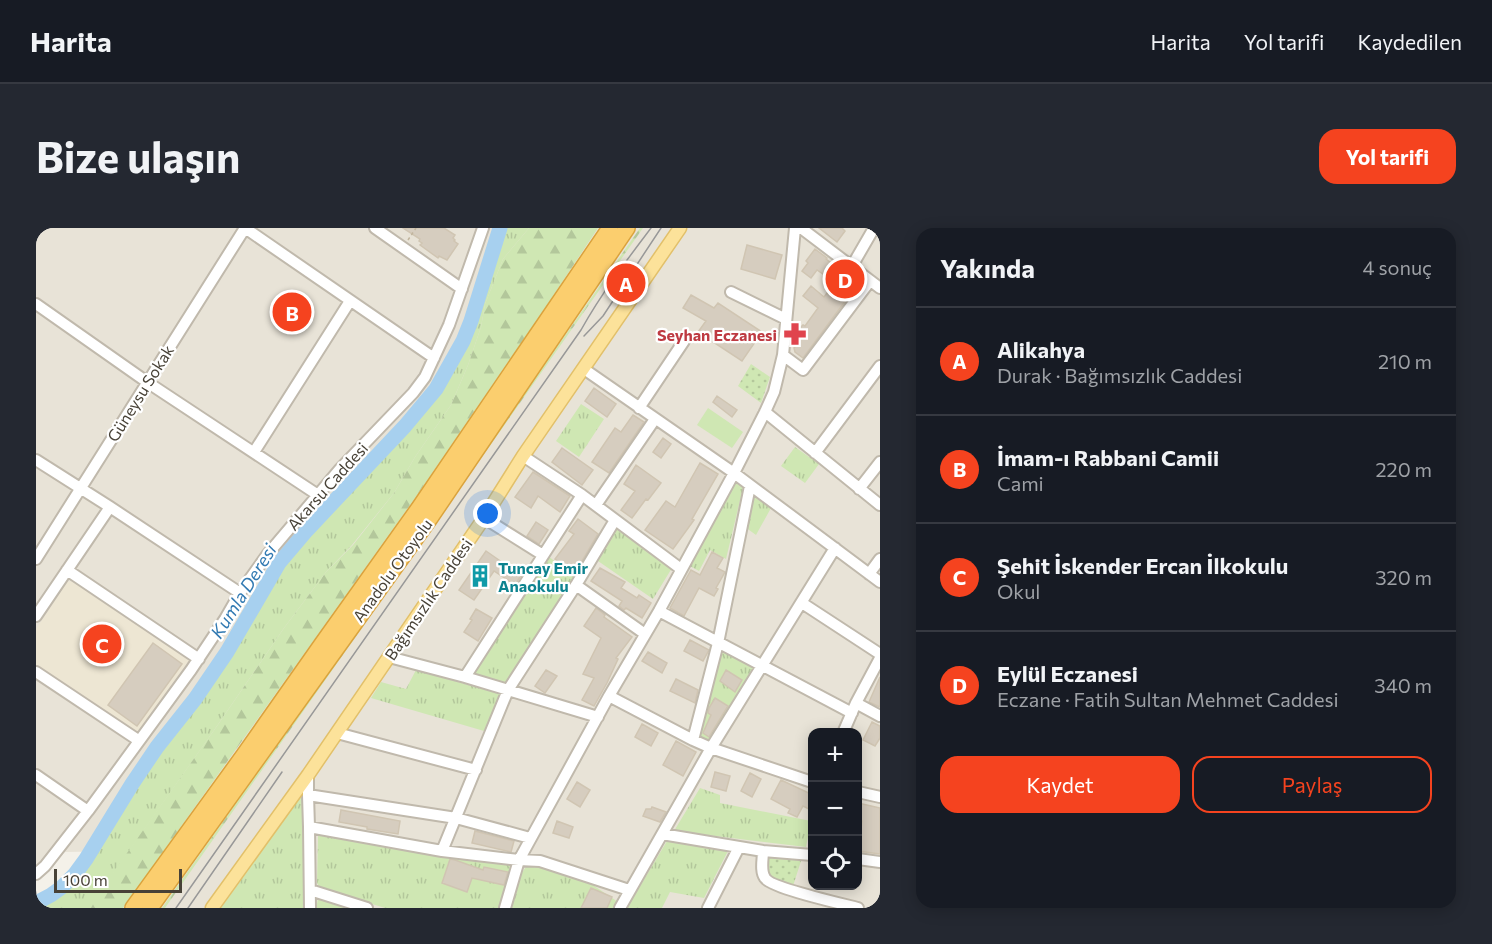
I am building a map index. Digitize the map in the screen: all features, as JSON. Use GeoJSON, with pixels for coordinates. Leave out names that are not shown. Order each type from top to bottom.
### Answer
{"type":"FeatureCollection","features":[{"type":"Feature","properties":{"kind":"highway","name":"Anadolu Otoyolu"},"geometry":{"type":"LineString","coordinates":[[133,908],[419,508],[610,228]]}},
{"type":"Feature","properties":{"kind":"highway","name":"Anadolu Otoyolu"},"geometry":{"type":"LineString","coordinates":[[150,908],[430,518],[627,228]]}},
{"type":"Feature","properties":{"kind":"main road","name":"Bağımsızlık Caddesi"},"geometry":{"type":"LineString","coordinates":[[212,908],[337,733],[680,228]]}},
{"type":"Feature","properties":{"kind":"street"},"geometry":{"type":"LineString","coordinates":[[245,228],[434,358]]}},
{"type":"Feature","properties":{"kind":"street","name":"Güneysu Sokak"},"geometry":{"type":"LineString","coordinates":[[36,559],[245,228]]}},
{"type":"Feature","properties":{"kind":"street"},"geometry":{"type":"LineString","coordinates":[[375,228],[462,289]]}},
{"type":"Feature","properties":{"kind":"street","name":"Akarsu Caddesi"},"geometry":{"type":"LineString","coordinates":[[38,871],[88,811],[199,659],[240,593],[267,555],[340,470],[413,393],[425,377],[449,325],[483,228]]}},
{"type":"Feature","properties":{"kind":"street"},"geometry":{"type":"LineString","coordinates":[[505,908],[519,860],[530,838],[659,611],[734,473],[774,392],[783,355],[795,228]]}},
{"type":"Feature","properties":{"kind":"street"},"geometry":{"type":"LineString","coordinates":[[852,267],[874,228]]}},
{"type":"Feature","properties":{"kind":"street"},"geometry":{"type":"LineString","coordinates":[[807,230],[880,288]]}},
{"type":"Feature","properties":{"kind":"street"},"geometry":{"type":"LineString","coordinates":[[783,355],[803,369],[870,281]]}},
{"type":"Feature","properties":{"kind":"street"},"geometry":{"type":"LineString","coordinates":[[731,292],[786,319]]}},
{"type":"Feature","properties":{"kind":"street"},"geometry":{"type":"LineString","coordinates":[[254,452],[350,301]]}},
{"type":"Feature","properties":{"kind":"street"},"geometry":{"type":"LineString","coordinates":[[36,304],[147,382],[318,495]]}},
{"type":"Feature","properties":{"kind":"street"},"geometry":{"type":"LineString","coordinates":[[639,408],[684,341]]}},
{"type":"Feature","properties":{"kind":"street"},"geometry":{"type":"LineString","coordinates":[[815,453],[880,366]]}},
{"type":"Feature","properties":{"kind":"street"},"geometry":{"type":"LineString","coordinates":[[584,369],[734,473],[880,582]]}},
{"type":"Feature","properties":{"kind":"street"},"geometry":{"type":"LineString","coordinates":[[765,412],[880,505]]}},
{"type":"Feature","properties":{"kind":"street"},"geometry":{"type":"LineString","coordinates":[[596,505],[656,419]]}},
{"type":"Feature","properties":{"kind":"street"},"geometry":{"type":"LineString","coordinates":[[523,456],[596,505],[681,569]]}},
{"type":"Feature","properties":{"kind":"street"},"geometry":{"type":"LineString","coordinates":[[36,460],[240,593]]}},
{"type":"Feature","properties":{"kind":"street"},"geometry":{"type":"LineString","coordinates":[[860,489],[880,462]]}},
{"type":"Feature","properties":{"kind":"street"},"geometry":{"type":"LineString","coordinates":[[693,741],[718,643],[750,486]]}},
{"type":"Feature","properties":{"kind":"street"},"geometry":{"type":"LineString","coordinates":[[465,677],[582,495]]}},
{"type":"Feature","properties":{"kind":"street"},"geometry":{"type":"LineString","coordinates":[[36,616],[110,507]]}},
{"type":"Feature","properties":{"kind":"street"},"geometry":{"type":"LineString","coordinates":[[484,518],[543,555]]}},
{"type":"Feature","properties":{"kind":"street"},"geometry":{"type":"LineString","coordinates":[[442,851],[508,690],[615,520]]}},
{"type":"Feature","properties":{"kind":"street"},"geometry":{"type":"LineString","coordinates":[[620,908],[711,748],[835,548]]}},
{"type":"Feature","properties":{"kind":"street"},"geometry":{"type":"LineString","coordinates":[[869,574],[880,559]]}},
{"type":"Feature","properties":{"kind":"street"},"geometry":{"type":"LineString","coordinates":[[67,570],[199,659]]}},
{"type":"Feature","properties":{"kind":"street"},"geometry":{"type":"LineString","coordinates":[[576,585],[645,634]]}},
{"type":"Feature","properties":{"kind":"street"},"geometry":{"type":"LineString","coordinates":[[802,603],[880,656],[845,728]]}},
{"type":"Feature","properties":{"kind":"street"},"geometry":{"type":"LineString","coordinates":[[659,611],[762,665],[854,708],[880,716]]}},
{"type":"Feature","properties":{"kind":"street"},"geometry":{"type":"LineString","coordinates":[[389,657],[598,717]]}},
{"type":"Feature","properties":{"kind":"street"},"geometry":{"type":"LineString","coordinates":[[36,672],[138,740]]}},
{"type":"Feature","properties":{"kind":"street"},"geometry":{"type":"LineString","coordinates":[[609,696],[693,741],[808,780]]}},
{"type":"Feature","properties":{"kind":"street"},"geometry":{"type":"LineString","coordinates":[[337,733],[476,770]]}},
{"type":"Feature","properties":{"kind":"street"},"geometry":{"type":"LineString","coordinates":[[36,775],[88,811]]}},
{"type":"Feature","properties":{"kind":"street"},"geometry":{"type":"LineString","coordinates":[[308,775],[310,908]]}},
{"type":"Feature","properties":{"kind":"street"},"geometry":{"type":"LineString","coordinates":[[862,793],[880,797]]}},
{"type":"Feature","properties":{"kind":"street"},"geometry":{"type":"LineString","coordinates":[[308,795],[456,818],[530,838]]}},
{"type":"Feature","properties":{"kind":"street"},"geometry":{"type":"LineString","coordinates":[[309,827],[442,851],[540,861],[629,890]]}},
{"type":"Feature","properties":{"kind":"street"},"geometry":{"type":"LineString","coordinates":[[662,834],[763,851],[808,855]]}},
{"type":"Feature","properties":{"kind":"street"},"geometry":{"type":"LineString","coordinates":[[708,908],[739,847]]}},
{"type":"Feature","properties":{"kind":"street"},"geometry":{"type":"LineString","coordinates":[[763,851],[763,874],[768,882],[858,908]]}},
{"type":"Feature","properties":{"kind":"street"},"geometry":{"type":"LineString","coordinates":[[862,860],[880,862]]}},
{"type":"Feature","properties":{"kind":"street"},"geometry":{"type":"LineString","coordinates":[[310,890],[367,908]]}},
{"type":"Feature","properties":{"kind":"path"},"geometry":{"type":"LineString","coordinates":[[403,248],[416,228]]}},
{"type":"Feature","properties":{"kind":"shaded area"},"geometry":{"type":"Polygon","coordinates":[[[36,228],[880,228],[880,908],[89,908],[128,851],[65,852],[36,881],[36,228]]]}},
{"type":"Feature","properties":{"kind":"shaded area"},"geometry":{"type":"Polygon","coordinates":[[[73,581],[190,659],[136,734],[36,667],[36,629],[67,582],[73,581]]]}},
{"type":"Feature","properties":{"kind":"green space"},"geometry":{"type":"Polygon","coordinates":[[[506,228],[529,228],[503,259],[485,304],[481,327],[468,365],[451,405],[415,457],[394,493],[352,545],[326,572],[284,628],[89,908],[36,908],[53,900],[82,873],[137,786],[229,656],[286,561],[435,397],[451,375],[473,332],[506,228]]]}},
{"type":"Feature","properties":{"kind":"green space"},"geometry":{"type":"Polygon","coordinates":[[[529,228],[598,228],[415,498],[123,908],[88,908],[284,628],[326,572],[353,545],[394,493],[415,457],[451,405],[468,365],[481,327],[485,304],[503,259],[529,228]]]}},
{"type":"Feature","properties":{"kind":"green space"},"geometry":{"type":"Polygon","coordinates":[[[640,228],[643,228],[165,908],[162,908],[477,462],[640,228]]]}},
{"type":"Feature","properties":{"kind":"green space"},"geometry":{"type":"Polygon","coordinates":[[[751,364],[770,377],[761,403],[738,386],[751,364]]]}},
{"type":"Feature","properties":{"kind":"green space"},"geometry":{"type":"Polygon","coordinates":[[[581,404],[604,419],[579,457],[556,441],[581,404]]]}},
{"type":"Feature","properties":{"kind":"green space"},"geometry":{"type":"Polygon","coordinates":[[[708,408],[743,432],[732,448],[697,425],[708,408]]]}},
{"type":"Feature","properties":{"kind":"green space"},"geometry":{"type":"Polygon","coordinates":[[[795,447],[819,464],[805,483],[781,466],[795,447]]]}},
{"type":"Feature","properties":{"kind":"green space"},"geometry":{"type":"Polygon","coordinates":[[[735,482],[743,488],[726,559],[710,550],[699,571],[688,565],[735,482]]]}},
{"type":"Feature","properties":{"kind":"green space"},"geometry":{"type":"Polygon","coordinates":[[[752,494],[771,508],[756,535],[745,527],[752,494]]]}},
{"type":"Feature","properties":{"kind":"green space"},"geometry":{"type":"Polygon","coordinates":[[[616,528],[672,568],[653,599],[598,561],[616,528]]]}},
{"type":"Feature","properties":{"kind":"green space"},"geometry":{"type":"Polygon","coordinates":[[[548,556],[575,577],[504,685],[470,674],[548,556]]]}},
{"type":"Feature","properties":{"kind":"green space"},"geometry":{"type":"Polygon","coordinates":[[[720,649],[754,667],[710,744],[698,737],[720,649]]]}},
{"type":"Feature","properties":{"kind":"green space"},"geometry":{"type":"Polygon","coordinates":[[[416,670],[500,694],[484,731],[371,698],[381,682],[406,689],[416,670]]]}},
{"type":"Feature","properties":{"kind":"green space"},"geometry":{"type":"Polygon","coordinates":[[[700,788],[720,795],[720,803],[808,820],[806,847],[674,831],[700,788]]]}},
{"type":"Feature","properties":{"kind":"green space"},"geometry":{"type":"Polygon","coordinates":[[[302,794],[304,908],[221,908],[302,794]]]}},
{"type":"Feature","properties":{"kind":"green space"},"geometry":{"type":"Polygon","coordinates":[[[319,833],[430,854],[512,865],[501,908],[385,908],[320,888],[317,883],[319,833]]]}},
{"type":"Feature","properties":{"kind":"green space"},"geometry":{"type":"Polygon","coordinates":[[[667,841],[729,849],[704,898],[670,892],[662,908],[627,908],[667,841]]]}},
{"type":"Feature","properties":{"kind":"green space"},"geometry":{"type":"Polygon","coordinates":[[[768,856],[802,858],[793,886],[772,880],[767,874],[768,856]]]}},
{"type":"Feature","properties":{"kind":"green space"},"geometry":{"type":"Polygon","coordinates":[[[528,864],[545,867],[587,881],[618,902],[615,908],[511,908],[521,874],[528,864]]]}},
{"type":"Feature","properties":{"kind":"green space"},"geometry":{"type":"Polygon","coordinates":[[[318,899],[347,908],[316,908],[318,899]]]}},
{"type":"Feature","properties":{"kind":"building"},"geometry":{"type":"Polygon","coordinates":[[[403,228],[444,228],[455,235],[454,241],[458,244],[447,260],[439,256],[438,258],[420,245],[422,243],[420,239],[403,228]]]}},
{"type":"Feature","properties":{"kind":"building"},"geometry":{"type":"Polygon","coordinates":[[[819,228],[842,228],[845,231],[837,242],[819,228]]]}},
{"type":"Feature","properties":{"kind":"building"},"geometry":{"type":"Polygon","coordinates":[[[747,245],[782,255],[775,279],[741,269],[747,245]]]}},
{"type":"Feature","properties":{"kind":"building"},"geometry":{"type":"Polygon","coordinates":[[[815,249],[858,284],[803,358],[795,352],[794,348],[798,343],[794,340],[799,333],[797,331],[803,325],[805,326],[818,308],[803,296],[811,286],[824,297],[827,293],[832,297],[840,286],[817,270],[811,278],[802,271],[815,249]]]}},
{"type":"Feature","properties":{"kind":"building"},"geometry":{"type":"Polygon","coordinates":[[[691,295],[714,308],[718,303],[762,332],[742,361],[698,332],[706,321],[683,308],[691,295]]]}},
{"type":"Feature","properties":{"kind":"building"},"geometry":{"type":"Polygon","coordinates":[[[303,303],[303,308],[308,307],[310,316],[305,317],[306,323],[279,328],[275,308],[303,303]]]}},
{"type":"Feature","properties":{"kind":"building"},"geometry":{"type":"Polygon","coordinates":[[[594,388],[616,404],[607,417],[585,401],[594,388]]]}},
{"type":"Feature","properties":{"kind":"building"},"geometry":{"type":"Polygon","coordinates":[[[717,396],[737,410],[732,417],[713,402],[717,396]]]}},
{"type":"Feature","properties":{"kind":"building"},"geometry":{"type":"Polygon","coordinates":[[[633,415],[644,422],[609,473],[592,462],[615,428],[621,432],[633,415]]]}},
{"type":"Feature","properties":{"kind":"building"},"geometry":{"type":"Polygon","coordinates":[[[663,438],[671,444],[661,458],[653,452],[663,438]]]}},
{"type":"Feature","properties":{"kind":"building"},"geometry":{"type":"Polygon","coordinates":[[[562,448],[593,470],[582,485],[552,462],[562,448]]]}},
{"type":"Feature","properties":{"kind":"building"},"geometry":{"type":"Polygon","coordinates":[[[700,463],[718,474],[692,519],[694,520],[673,549],[645,530],[666,501],[675,507],[700,463]]]}},
{"type":"Feature","properties":{"kind":"building"},"geometry":{"type":"Polygon","coordinates":[[[636,465],[661,483],[632,518],[621,510],[635,491],[624,484],[636,465]]]}},
{"type":"Feature","properties":{"kind":"building"},"geometry":{"type":"Polygon","coordinates":[[[533,472],[570,496],[560,512],[538,496],[531,508],[515,497],[533,472]]]}},
{"type":"Feature","properties":{"kind":"building"},"geometry":{"type":"Polygon","coordinates":[[[578,519],[598,534],[575,573],[555,559],[574,534],[569,531],[578,519]]]}},
{"type":"Feature","properties":{"kind":"building"},"geometry":{"type":"Polygon","coordinates":[[[536,522],[548,530],[539,544],[527,536],[536,522]]]}},
{"type":"Feature","properties":{"kind":"building","name":"Tuncay Emir Anaokulu"},"geometry":{"type":"Polygon","coordinates":[[[486,551],[522,574],[515,585],[494,571],[474,600],[459,590],[486,551]]]}},
{"type":"Feature","properties":{"kind":"building"},"geometry":{"type":"Polygon","coordinates":[[[712,552],[723,558],[717,568],[725,572],[714,596],[699,588],[684,616],[670,608],[691,570],[700,575],[712,552]]]}},
{"type":"Feature","properties":{"kind":"building"},"geometry":{"type":"Polygon","coordinates":[[[600,568],[625,582],[621,588],[651,603],[642,618],[626,608],[624,610],[619,606],[622,601],[591,581],[600,568]]]}},
{"type":"Feature","properties":{"kind":"building"},"geometry":{"type":"Polygon","coordinates":[[[596,608],[605,615],[604,617],[632,637],[616,658],[618,659],[607,683],[594,706],[582,700],[594,678],[583,674],[601,638],[584,626],[596,608]]]}},
{"type":"Feature","properties":{"kind":"building"},"geometry":{"type":"Polygon","coordinates":[[[476,609],[492,618],[478,641],[464,632],[476,609]]]}},
{"type":"Feature","properties":{"kind":"building"},"geometry":{"type":"Polygon","coordinates":[[[690,640],[709,650],[703,661],[684,651],[690,640]]]}},
{"type":"Feature","properties":{"kind":"building"},"geometry":{"type":"Polygon","coordinates":[[[153,643],[182,664],[137,726],[108,705],[153,643]]]}},
{"type":"Feature","properties":{"kind":"building"},"geometry":{"type":"Polygon","coordinates":[[[648,652],[667,663],[662,673],[642,661],[648,652]]]}},
{"type":"Feature","properties":{"kind":"building"},"geometry":{"type":"Polygon","coordinates":[[[546,670],[557,676],[545,693],[535,686],[546,670]]]}},
{"type":"Feature","properties":{"kind":"building"},"geometry":{"type":"Polygon","coordinates":[[[726,670],[742,680],[735,692],[720,681],[726,670]]]}},
{"type":"Feature","properties":{"kind":"building"},"geometry":{"type":"Polygon","coordinates":[[[880,677],[880,707],[869,702],[880,677]]]}},
{"type":"Feature","properties":{"kind":"building"},"geometry":{"type":"Polygon","coordinates":[[[676,679],[698,690],[695,703],[670,691],[676,679]]]}},
{"type":"Feature","properties":{"kind":"building"},"geometry":{"type":"Polygon","coordinates":[[[715,698],[728,706],[709,737],[703,733],[711,715],[708,713],[709,708],[715,698]]]}},
{"type":"Feature","properties":{"kind":"building"},"geometry":{"type":"Polygon","coordinates":[[[872,722],[880,726],[880,738],[875,746],[863,740],[872,722]]]}},
{"type":"Feature","properties":{"kind":"building"},"geometry":{"type":"Polygon","coordinates":[[[642,724],[658,733],[651,746],[635,737],[642,724]]]}},
{"type":"Feature","properties":{"kind":"building"},"geometry":{"type":"Polygon","coordinates":[[[676,741],[696,752],[683,776],[663,765],[676,741]]]}},
{"type":"Feature","properties":{"kind":"building"},"geometry":{"type":"Polygon","coordinates":[[[715,772],[730,776],[726,791],[711,787],[715,772]]]}},
{"type":"Feature","properties":{"kind":"building"},"geometry":{"type":"Polygon","coordinates":[[[750,773],[761,779],[752,797],[741,791],[750,773]]]}},
{"type":"Feature","properties":{"kind":"building"},"geometry":{"type":"Polygon","coordinates":[[[781,780],[808,793],[808,808],[803,806],[797,817],[788,813],[790,809],[771,799],[781,780]]]}},
{"type":"Feature","properties":{"kind":"building"},"geometry":{"type":"Polygon","coordinates":[[[577,782],[590,790],[580,807],[567,799],[577,782]]]}},
{"type":"Feature","properties":{"kind":"building"},"geometry":{"type":"Polygon","coordinates":[[[862,804],[880,808],[880,854],[862,852],[862,804]]]}},
{"type":"Feature","properties":{"kind":"building"},"geometry":{"type":"Polygon","coordinates":[[[652,807],[666,812],[660,822],[643,816],[646,809],[652,807]]]}},
{"type":"Feature","properties":{"kind":"building"},"geometry":{"type":"Polygon","coordinates":[[[341,810],[400,821],[398,834],[339,822],[341,810]]]}},
{"type":"Feature","properties":{"kind":"building"},"geometry":{"type":"Polygon","coordinates":[[[557,821],[573,827],[569,838],[553,833],[557,821]]]}},
{"type":"Feature","properties":{"kind":"building"},"geometry":{"type":"Polygon","coordinates":[[[475,831],[514,841],[511,852],[472,843],[475,831]]]}},
{"type":"Feature","properties":{"kind":"building"},"geometry":{"type":"Polygon","coordinates":[[[450,859],[483,870],[484,867],[508,872],[504,885],[472,878],[467,892],[442,883],[450,859]]]}},
{"type":"Feature","properties":{"kind":"building"},"geometry":{"type":"Polygon","coordinates":[[[591,888],[612,897],[607,908],[581,908],[591,888]]]}},
{"type":"Feature","properties":{"kind":"waterway","name":"Kumla Deresi"},"geometry":{"type":"LineString","coordinates":[[36,903],[62,887],[86,859],[157,747],[195,699],[227,652],[279,563],[436,389],[463,341],[471,321],[500,228]]}},
{"type":"Feature","properties":{"kind":"tram line"},"geometry":{"type":"LineString","coordinates":[[176,908],[651,228]]}},
{"type":"Feature","properties":{"kind":"tram line"},"geometry":{"type":"LineString","coordinates":[[584,336],[603,316],[661,228]]}},
{"type":"Feature","properties":{"kind":"tram line"},"geometry":{"type":"LineString","coordinates":[[188,908],[282,772]]}},
{"type":"Feature","properties":{"kind":"place","name":"Eylül Eczanesi"},"geometry":{"type":"Point","coordinates":[845,279]}},
{"type":"Feature","properties":{"kind":"place","name":"Alikahya"},"geometry":{"type":"Point","coordinates":[626,283]}},
{"type":"Feature","properties":{"kind":"place","name":"İmam-ı Rabbani Camii"},"geometry":{"type":"Point","coordinates":[292,312]}},
{"type":"Feature","properties":{"kind":"place","name":"Seyhan Eczanesi"},"geometry":{"type":"Point","coordinates":[795,334]}},
{"type":"Feature","properties":{"kind":"place","name":"Tuncay Emir Anaokulu"},"geometry":{"type":"Point","coordinates":[480,576]}},
{"type":"Feature","properties":{"kind":"place","name":"Şehit İskender Ercan İlkokulu"},"geometry":{"type":"Point","coordinates":[102,644]}}]}
